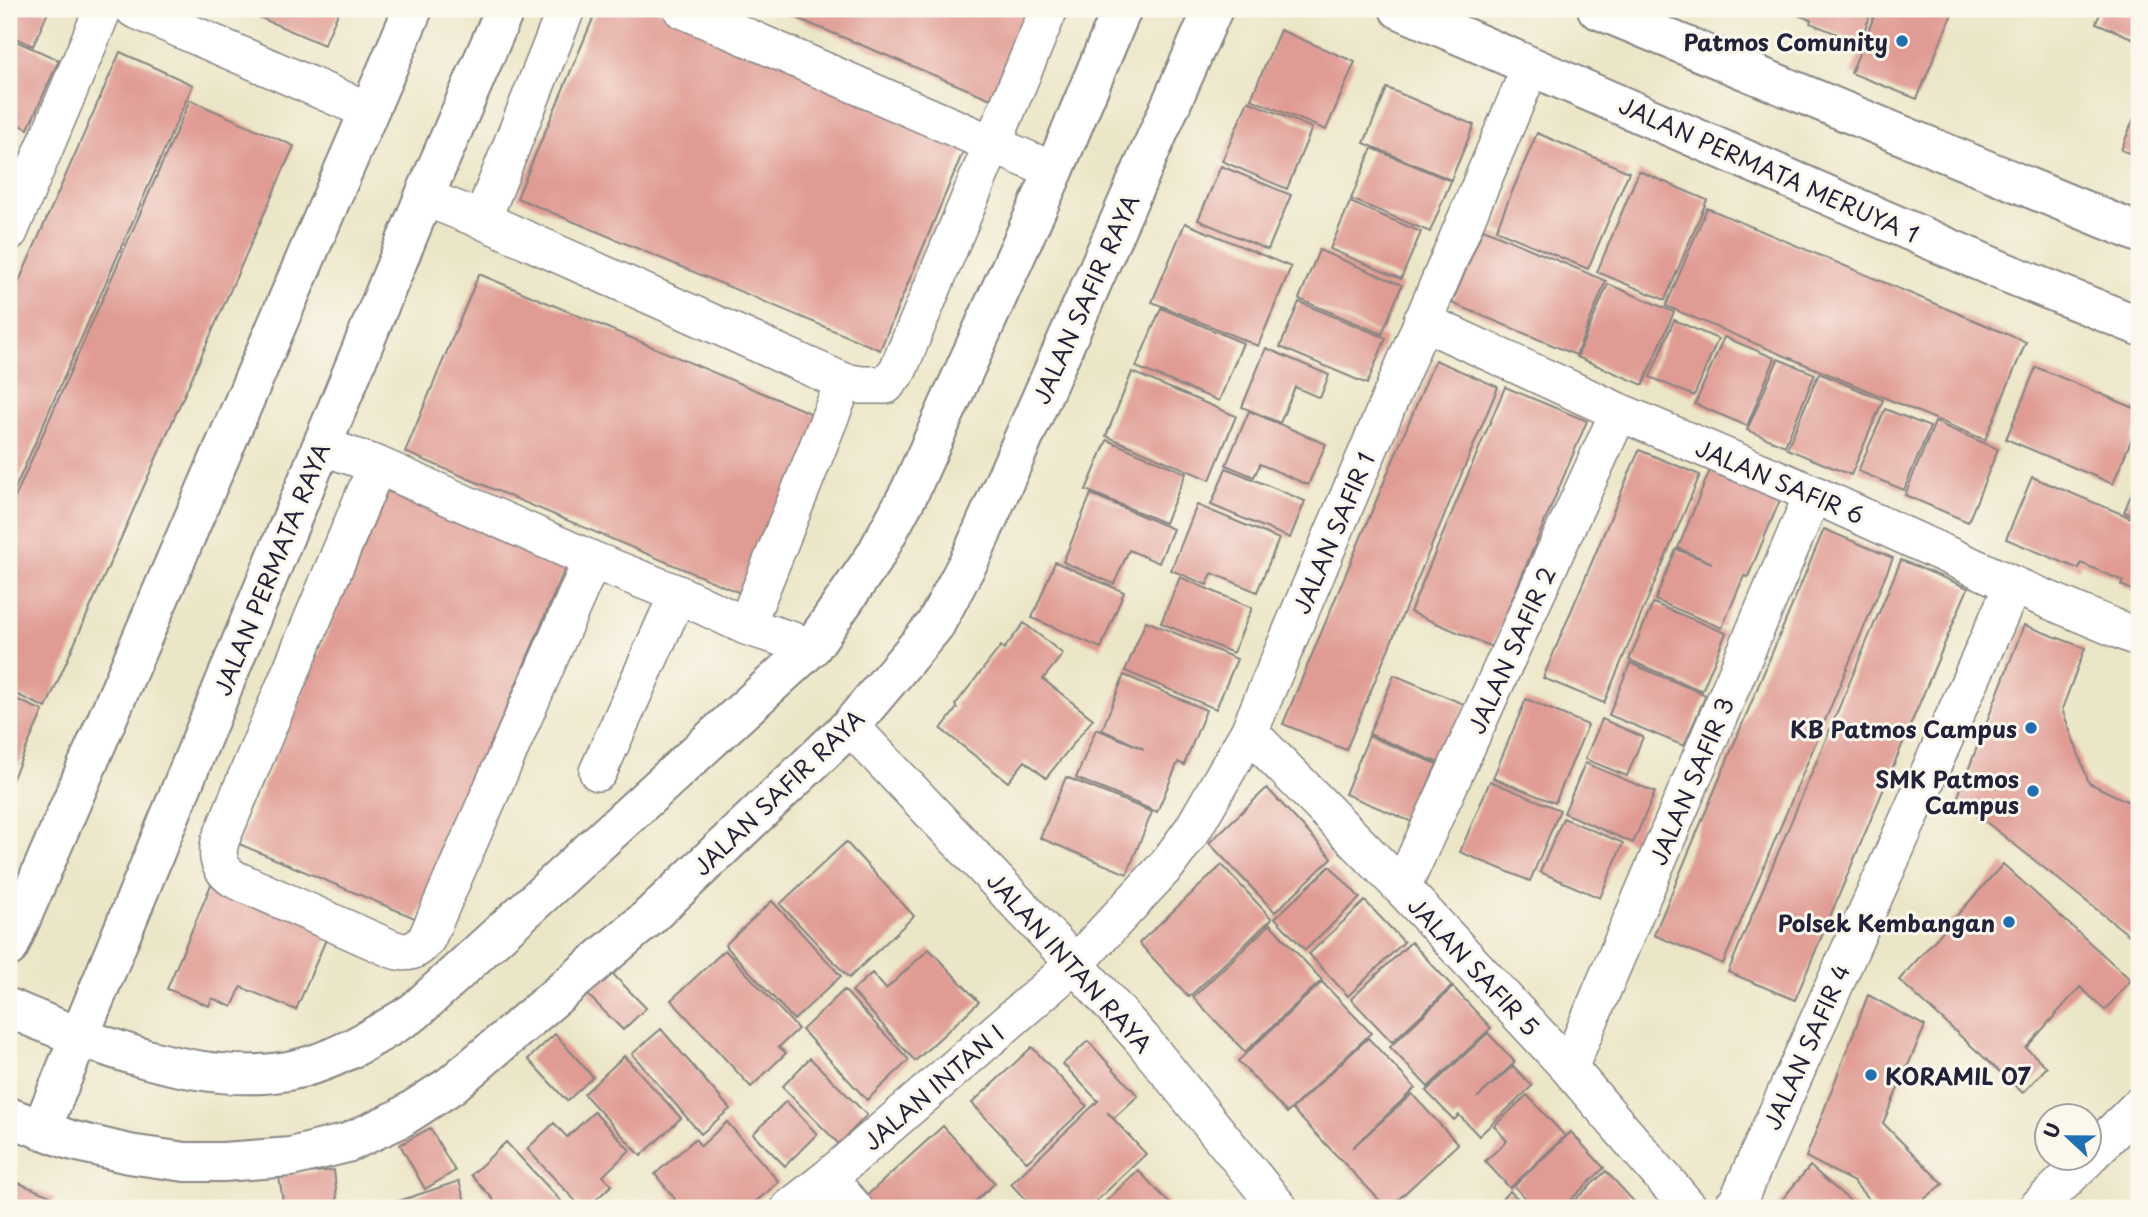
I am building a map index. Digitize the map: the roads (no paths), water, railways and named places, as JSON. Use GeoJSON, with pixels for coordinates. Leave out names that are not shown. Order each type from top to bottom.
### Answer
{"type":"FeatureCollection","features":[{"type":"Feature","properties":{"kind":"street"},"geometry":{"type":"LineString","coordinates":[[9,232],[103,9]]}},
{"type":"Feature","properties":{"kind":"street"},"geometry":{"type":"LineString","coordinates":[[134,9],[369,111]]}},
{"type":"Feature","properties":{"kind":"street"},"geometry":{"type":"LineString","coordinates":[[9,947],[413,9]]}},
{"type":"Feature","properties":{"kind":"street","name":"JALAN PERMATA RAYA"},"geometry":{"type":"LineString","coordinates":[[25,1123],[79,1038],[424,197],[505,9]]}},
{"type":"Feature","properties":{"kind":"street"},"geometry":{"type":"LineString","coordinates":[[482,220],[566,9]]}},
{"type":"Feature","properties":{"kind":"street"},"geometry":{"type":"LineString","coordinates":[[682,9],[1054,172]]}},
{"type":"Feature","properties":{"kind":"street"},"geometry":{"type":"LineString","coordinates":[[424,197],[482,220],[844,382],[886,385],[898,370],[1049,9]]}},
{"type":"Feature","properties":{"kind":"street"},"geometry":{"type":"LineString","coordinates":[[9,1009],[79,1038],[142,1057],[205,1071],[253,1075],[289,1071],[323,1061],[362,1043],[414,1012],[812,647],[875,556],[910,491],[1054,172],[1122,9]]}},
{"type":"Feature","properties":{"kind":"street","name":"JALAN SAFIR RAYA"},"geometry":{"type":"LineString","coordinates":[[25,1123],[70,1140],[151,1158],[185,1162],[291,1157],[347,1143],[399,1119],[450,1086],[646,919],[850,726],[935,625],[971,557],[1213,9]]}},
{"type":"Feature","properties":{"kind":"street","name":"JALAN PERMATA MERUYA 1"},"geometry":{"type":"LineString","coordinates":[[1399,9],[2002,271],[2139,326]]}},
{"type":"Feature","properties":{"kind":"street"},"geometry":{"type":"LineString","coordinates":[[1597,9],[2139,233]]}},
{"type":"Feature","properties":{"kind":"street","name":"JALAN SAFIR 1"},"geometry":{"type":"LineString","coordinates":[[1075,964],[1167,865],[1193,829],[1250,732],[1531,66]]}},
{"type":"Feature","properties":{"kind":"street","name":"JALAN SAFIR 6"},"geometry":{"type":"LineString","coordinates":[[1422,321],[1619,412],[1813,494],[2013,585],[2139,638]]}},
{"type":"Feature","properties":{"kind":"street"},"geometry":{"type":"LineString","coordinates":[[746,626],[844,382]]}},
{"type":"Feature","properties":{"kind":"street","name":"JALAN SAFIR 2"},"geometry":{"type":"LineString","coordinates":[[1402,888],[1619,412]]}},
{"type":"Feature","properties":{"kind":"street"},"geometry":{"type":"LineString","coordinates":[[322,446],[377,465],[678,594],[746,626],[812,647]]}},
{"type":"Feature","properties":{"kind":"street"},"geometry":{"type":"LineString","coordinates":[[377,465],[220,842],[217,857],[225,872],[234,878],[392,949],[410,952],[416,950],[427,938],[592,559]]}},
{"type":"Feature","properties":{"kind":"street","name":"JALAN SAFIR 3"},"geometry":{"type":"LineString","coordinates":[[1569,1068],[1813,494]]}},
{"type":"Feature","properties":{"kind":"street","name":"JALAN SAFIR 4"},"geometry":{"type":"LineString","coordinates":[[1734,1205],[2013,585]]}},
{"type":"Feature","properties":{"kind":"street"},"geometry":{"type":"LineString","coordinates":[[598,772],[678,594]]}},
{"type":"Feature","properties":{"kind":"street","name":"JALAN INTAN RAYA"},"geometry":{"type":"LineString","coordinates":[[850,726],[1075,964],[1141,1038],[1279,1208]]}},
{"type":"Feature","properties":{"kind":"street","name":"JALAN SAFIR 5"},"geometry":{"type":"LineString","coordinates":[[1250,732],[1402,888],[1569,1068],[1689,1208]]}},
{"type":"Feature","properties":{"kind":"street","name":"JALAN INTAN I"},"geometry":{"type":"LineString","coordinates":[[790,1208],[1075,964]]}},
{"type":"Feature","properties":{"kind":"street"},"geometry":{"type":"LineString","coordinates":[[2102,1143],[2139,1106]]}},
{"type":"Feature","properties":{"kind":"street"},"geometry":{"type":"LineString","coordinates":[[2037,1208],[2073,1172]]}},
{"type":"Feature","properties":{"kind":"street"},"geometry":{"type":"LineString","coordinates":[[828,1178],[854,1208]]}},
{"type":"Feature","properties":{"kind":"place","name":"Patmos Comunity"},"geometry":{"type":"Point","coordinates":[1902,41]}},
{"type":"Feature","properties":{"kind":"place","name":"KB Patmos Campus"},"geometry":{"type":"Point","coordinates":[2031,728]}},
{"type":"Feature","properties":{"kind":"place","name":"SMK Patmos Campus"},"geometry":{"type":"Point","coordinates":[2033,791]}},
{"type":"Feature","properties":{"kind":"place","name":"Polsek Kembangan"},"geometry":{"type":"Point","coordinates":[2009,922]}},
{"type":"Feature","properties":{"kind":"place","name":"KORAMIL 07"},"geometry":{"type":"Point","coordinates":[1871,1075]}}]}
